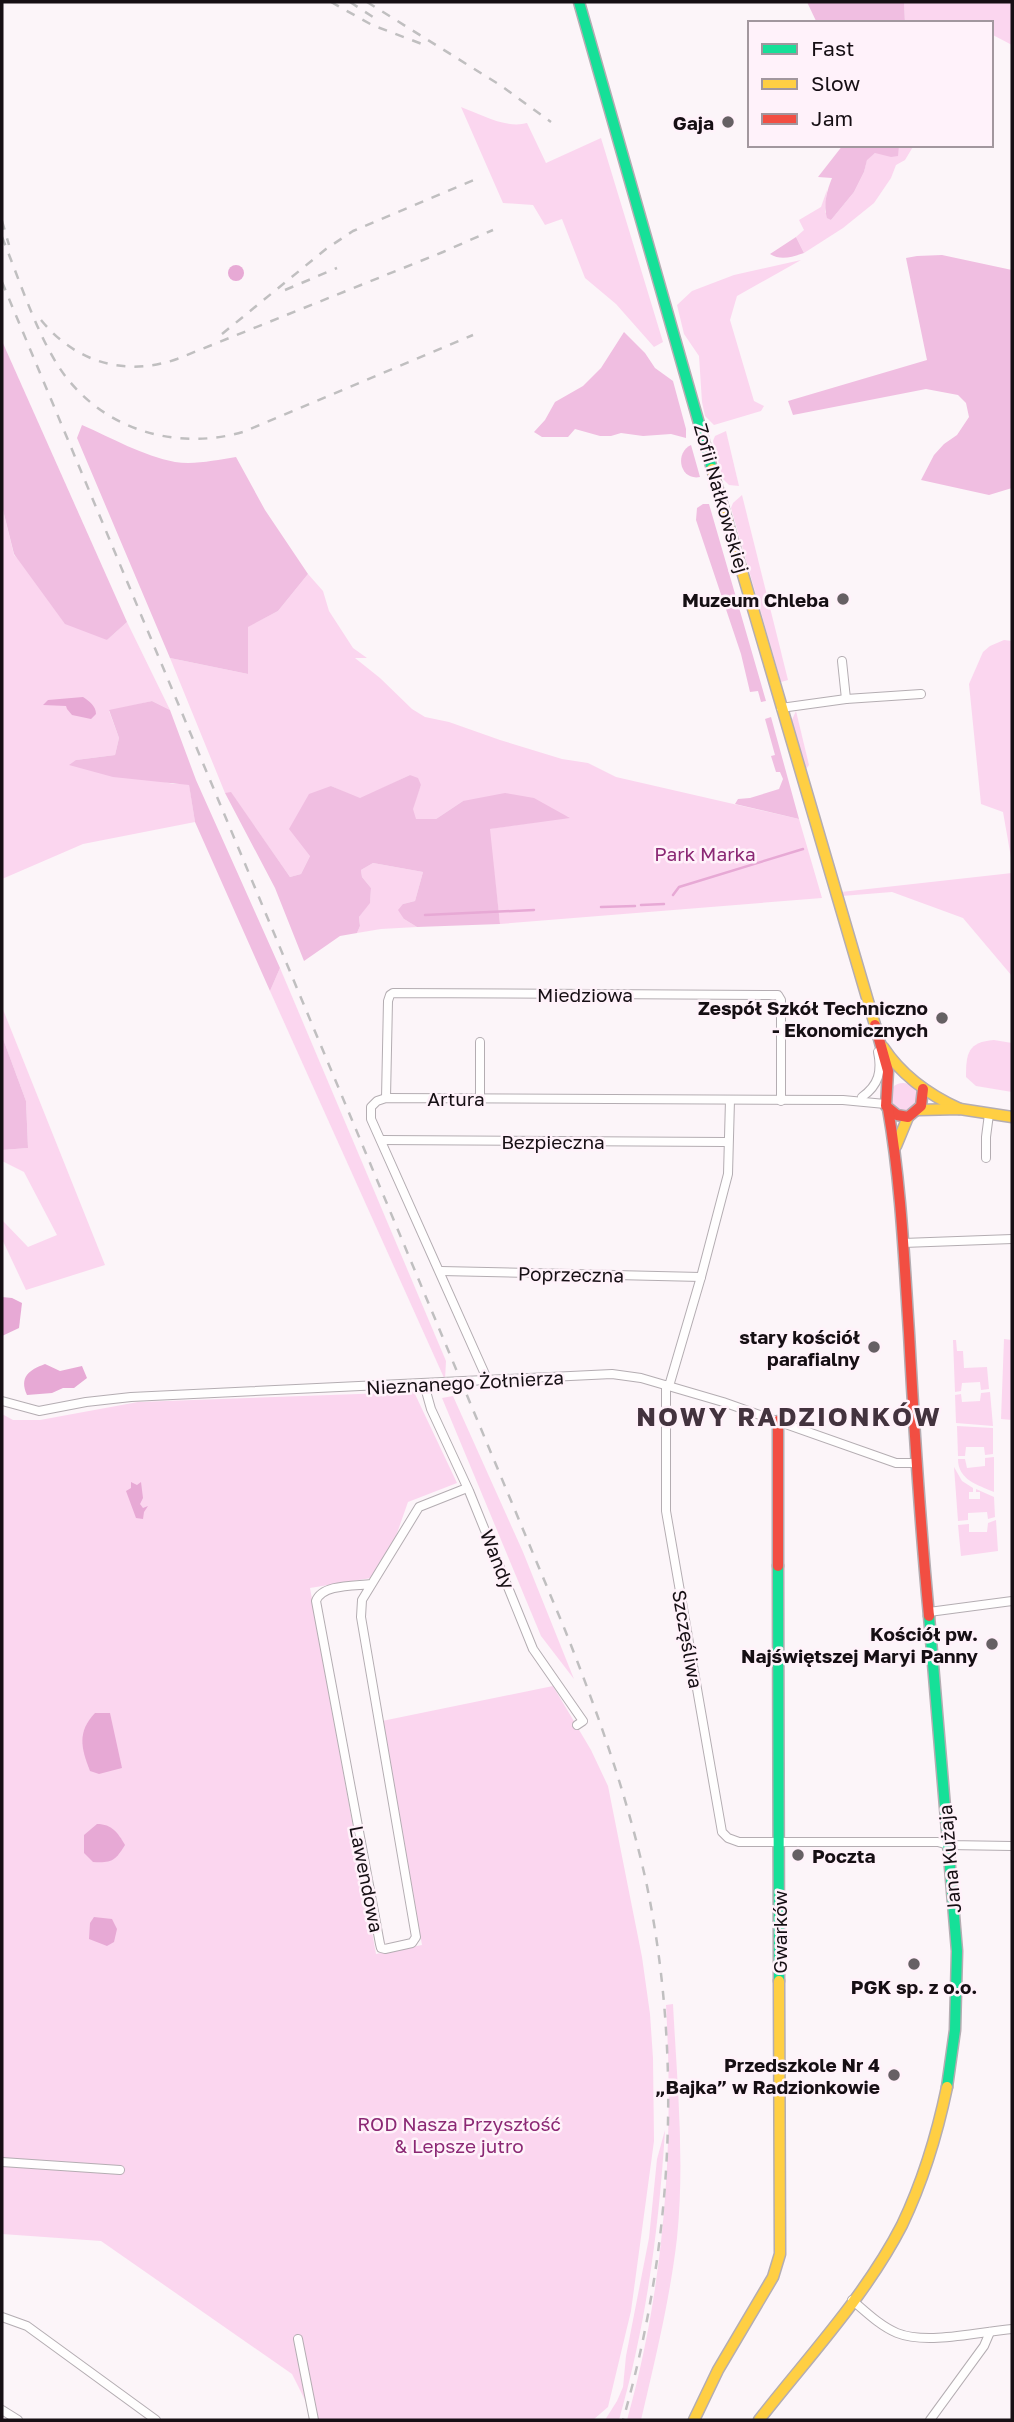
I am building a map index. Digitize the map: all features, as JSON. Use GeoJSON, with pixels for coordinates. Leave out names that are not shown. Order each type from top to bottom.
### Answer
{"type":"FeatureCollection","features":[{"type":"Feature","properties":{"kind":"street","name":"Zofii Nałkowskiej"},"geometry":{"type":"LineString","coordinates":[[579,2],[888,1071],[886,1088]]}},
{"type":"Feature","properties":{"kind":"street"},"geometry":{"type":"LineString","coordinates":[[842,661],[846,699]]}},
{"type":"Feature","properties":{"kind":"street"},"geometry":{"type":"LineString","coordinates":[[781,708],[846,699],[921,694]]}},
{"type":"Feature","properties":{"kind":"street","name":"Miedziowa"},"geometry":{"type":"LineString","coordinates":[[386,1098],[388,1002],[390,995],[397,993],[778,995],[781,1000],[781,1101]]}},
{"type":"Feature","properties":{"kind":"street"},"geometry":{"type":"LineString","coordinates":[[877,1035],[892,1061],[923,1089],[942,1102],[960,1109]]}},
{"type":"Feature","properties":{"kind":"street"},"geometry":{"type":"LineString","coordinates":[[862,1097],[873,1087],[880,1070],[877,1035]]}},
{"type":"Feature","properties":{"kind":"street"},"geometry":{"type":"LineString","coordinates":[[480,1042],[480,1098]]}},
{"type":"Feature","properties":{"kind":"street"},"geometry":{"type":"LineString","coordinates":[[914,1079],[901,1077],[886,1088],[887,1106],[894,1114],[908,1117],[918,1110],[923,1104],[923,1089]]}},
{"type":"Feature","properties":{"kind":"street","name":"Artura"},"geometry":{"type":"LineString","coordinates":[[386,1098],[843,1100],[862,1097],[886,1088]]}},
{"type":"Feature","properties":{"kind":"street"},"geometry":{"type":"LineString","coordinates":[[386,1098],[373,1104],[370,1112],[488,1381]]}},
{"type":"Feature","properties":{"kind":"street","name":"Szczęśliwa"},"geometry":{"type":"LineString","coordinates":[[730,1100],[728,1174],[701,1277],[667,1385],[664,1487],[722,1832],[728,1838],[739,1842],[938,1842],[948,1845],[1012,1846]]}},
{"type":"Feature","properties":{"kind":"street","name":"Artura"},"geometry":{"type":"LineString","coordinates":[[843,1100],[887,1106]]}},
{"type":"Feature","properties":{"kind":"street","name":"Jana Kużaja"},"geometry":{"type":"LineString","coordinates":[[759,2420],[883,2258],[912,2203],[937,2126],[951,2067],[957,2025],[958,1976],[917,1464],[903,1243],[895,1148],[887,1106]]}},
{"type":"Feature","properties":{"kind":"street"},"geometry":{"type":"LineString","coordinates":[[918,1110],[960,1109],[1012,1117]]}},
{"type":"Feature","properties":{"kind":"street"},"geometry":{"type":"LineString","coordinates":[[986,1158],[989,1114]]}},
{"type":"Feature","properties":{"kind":"street","name":"Jana Kużaja"},"geometry":{"type":"LineString","coordinates":[[895,1148],[902,1125],[908,1117]]}},
{"type":"Feature","properties":{"kind":"street","name":"Bezpieczna"},"geometry":{"type":"LineString","coordinates":[[381,1140],[724,1143]]}},
{"type":"Feature","properties":{"kind":"street"},"geometry":{"type":"LineString","coordinates":[[903,1243],[1012,1239]]}},
{"type":"Feature","properties":{"kind":"street","name":"Poprzeczna"},"geometry":{"type":"LineString","coordinates":[[441,1271],[701,1277]]}},
{"type":"Feature","properties":{"kind":"street","name":"Nieznanego Żołnierza"},"geometry":{"type":"LineString","coordinates":[[2,1401],[39,1411],[131,1397],[612,1374],[667,1385],[896,1463],[917,1464]]}},
{"type":"Feature","properties":{"kind":"street","name":"Wandy"},"geometry":{"type":"LineString","coordinates":[[424,1384],[430,1409],[467,1488],[533,1648],[583,1721],[577,1725]]}},
{"type":"Feature","properties":{"kind":"street","name":"Gwarków"},"geometry":{"type":"LineString","coordinates":[[694,2420],[718,2371],[773,2277],[780,2255],[778,1421]]}},
{"type":"Feature","properties":{"kind":"street","name":"Lawendowa"},"geometry":{"type":"LineString","coordinates":[[371,1584],[326,1590],[318,1595],[316,1601],[380,1944],[381,1948],[386,1949],[412,1943],[416,1937],[362,1617],[362,1600],[419,1507],[467,1488]]}},
{"type":"Feature","properties":{"kind":"street"},"geometry":{"type":"LineString","coordinates":[[929,1612],[1012,1601]]}},
{"type":"Feature","properties":{"kind":"street"},"geometry":{"type":"LineString","coordinates":[[2,2162],[120,2170]]}},
{"type":"Feature","properties":{"kind":"street"},"geometry":{"type":"LineString","coordinates":[[852,2300],[890,2330],[905,2336],[929,2338],[1012,2329]]}},
{"type":"Feature","properties":{"kind":"street"},"geometry":{"type":"LineString","coordinates":[[2,2317],[27,2326],[156,2420]]}},
{"type":"Feature","properties":{"kind":"street"},"geometry":{"type":"LineString","coordinates":[[930,2420],[984,2346],[990,2332]]}},
{"type":"Feature","properties":{"kind":"street"},"geometry":{"type":"LineString","coordinates":[[298,2339],[314,2420]]}},
{"type":"Feature","properties":{"kind":"street"},"geometry":{"type":"LineString","coordinates":[[2,2410],[18,2420]]}},
{"type":"Feature","properties":{"kind":"green space"},"geometry":{"type":"Polygon","coordinates":[[[904,2],[1012,2],[1012,45],[993,35],[993,21],[905,21],[904,2]]]}},
{"type":"Feature","properties":{"kind":"green space"},"geometry":{"type":"Polygon","coordinates":[[[461,107],[510,124],[527,123],[546,163],[601,138],[663,342],[654,347],[616,304],[585,278],[562,219],[545,225],[533,205],[503,203],[461,107]]]}},
{"type":"Feature","properties":{"kind":"green space"},"geometry":{"type":"Polygon","coordinates":[[[913,147],[905,160],[896,165],[891,178],[874,203],[843,228],[804,253],[796,237],[804,230],[799,220],[821,207],[827,190],[825,212],[831,220],[854,192],[867,159],[875,153],[913,147]]]}},
{"type":"Feature","properties":{"kind":"green space"},"geometry":{"type":"Polygon","coordinates":[[[801,260],[737,296],[730,320],[754,401],[764,406],[761,411],[714,425],[705,416],[699,356],[684,334],[677,305],[692,291],[734,275],[801,260]]]}},
{"type":"Feature","properties":{"kind":"green space"},"geometry":{"type":"Polygon","coordinates":[[[726,431],[739,486],[729,485],[723,479],[713,441],[715,436],[726,431]]]}},
{"type":"Feature","properties":{"kind":"green space"},"geometry":{"type":"Polygon","coordinates":[[[742,495],[788,680],[781,682],[731,508],[742,495]]]}},
{"type":"Feature","properties":{"kind":"green space"},"geometry":{"type":"Polygon","coordinates":[[[2,506],[14,555],[107,640],[127,622],[170,710],[152,701],[109,711],[119,738],[115,755],[76,760],[173,784],[189,784],[195,822],[83,844],[2,879],[2,506]]]}},
{"type":"Feature","properties":{"kind":"green space","name":"Park Marka"},"geometry":{"type":"Polygon","coordinates":[[[308,574],[323,591],[329,611],[353,648],[367,658],[355,658],[412,709],[425,717],[449,722],[562,759],[588,763],[616,777],[799,819],[822,898],[500,924],[489,829],[569,817],[463,801],[436,819],[415,819],[412,809],[421,785],[410,775],[360,799],[331,786],[310,856],[301,874],[290,877],[231,793],[225,793],[170,658],[248,674],[247,627],[278,611],[308,574]]]}},
{"type":"Feature","properties":{"kind":"green space"},"geometry":{"type":"Polygon","coordinates":[[[1004,640],[1012,641],[1012,863],[1003,812],[981,804],[969,684],[983,652],[1004,640]]]}},
{"type":"Feature","properties":{"kind":"green space"},"geometry":{"type":"Polygon","coordinates":[[[796,711],[809,765],[806,769],[791,722],[796,711]]]}},
{"type":"Feature","properties":{"kind":"green space"},"geometry":{"type":"Polygon","coordinates":[[[373,863],[423,872],[415,901],[403,904],[404,919],[417,927],[357,933],[360,926],[359,917],[370,902],[371,888],[362,877],[361,870],[373,863]]]}},
{"type":"Feature","properties":{"kind":"green space"},"geometry":{"type":"Polygon","coordinates":[[[1012,873],[1012,976],[963,918],[892,892],[842,896],[841,892],[1012,873]]]}},
{"type":"Feature","properties":{"kind":"green space"},"geometry":{"type":"Polygon","coordinates":[[[280,968],[446,1361],[445,1380],[270,991],[280,968]]]}},
{"type":"Feature","properties":{"kind":"green space"},"geometry":{"type":"Polygon","coordinates":[[[2,1007],[105,1265],[26,1290],[2,1239],[2,1220],[28,1247],[57,1235],[24,1172],[2,1161],[2,1150],[28,1148],[26,1101],[2,1036],[2,1007]]]}},
{"type":"Feature","properties":{"kind":"green space"},"geometry":{"type":"Polygon","coordinates":[[[994,1040],[1012,1043],[1012,1092],[976,1086],[966,1077],[970,1050],[979,1043],[994,1040]]]}},
{"type":"Feature","properties":{"kind":"green space"},"geometry":{"type":"Polygon","coordinates":[[[903,1083],[913,1087],[917,1097],[913,1107],[903,1111],[893,1107],[889,1097],[893,1087],[903,1083]]]}},
{"type":"Feature","properties":{"kind":"green space"},"geometry":{"type":"Polygon","coordinates":[[[1004,1339],[1012,1340],[1012,1420],[1001,1419],[1004,1339]]]}},
{"type":"Feature","properties":{"kind":"green space"},"geometry":{"type":"Polygon","coordinates":[[[953,1340],[956,1340],[957,1351],[963,1351],[964,1368],[987,1367],[989,1389],[981,1390],[980,1382],[962,1383],[961,1391],[955,1392],[953,1340]]]}},
{"type":"Feature","properties":{"kind":"green space","name":"ROD Nasza Przyszłość & Lepsze jutro"},"geometry":{"type":"Polygon","coordinates":[[[414,1392],[457,1483],[408,1502],[396,1536],[371,1578],[310,1588],[376,1954],[422,1945],[382,1721],[553,1686],[591,1750],[608,1786],[642,1957],[650,2014],[654,2141],[631,2311],[608,2407],[593,2420],[315,2420],[292,2374],[101,2241],[2,2234],[2,1414],[13,1420],[40,1420],[138,1402],[414,1392]]]}},
{"type":"Feature","properties":{"kind":"green space"},"geometry":{"type":"Polygon","coordinates":[[[990,1392],[993,1426],[956,1423],[955,1395],[961,1394],[962,1402],[980,1401],[981,1393],[990,1392]]]}},
{"type":"Feature","properties":{"kind":"green space"},"geometry":{"type":"Polygon","coordinates":[[[453,1396],[523,1552],[574,1679],[541,1636],[442,1398],[453,1396]]]}},
{"type":"Feature","properties":{"kind":"green space"},"geometry":{"type":"Polygon","coordinates":[[[957,1426],[993,1428],[993,1454],[985,1455],[984,1447],[966,1447],[965,1456],[958,1456],[957,1426]]]}},
{"type":"Feature","properties":{"kind":"green space"},"geometry":{"type":"Polygon","coordinates":[[[994,1457],[994,1492],[970,1481],[961,1472],[958,1459],[965,1459],[967,1468],[985,1466],[985,1458],[994,1457]]]}},
{"type":"Feature","properties":{"kind":"green space"},"geometry":{"type":"Polygon","coordinates":[[[954,1467],[962,1481],[973,1488],[973,1492],[969,1492],[969,1499],[980,1499],[980,1492],[976,1492],[976,1489],[994,1497],[995,1517],[988,1519],[987,1512],[968,1513],[968,1520],[958,1521],[954,1467]]]}},
{"type":"Feature","properties":{"kind":"green space"},"geometry":{"type":"Polygon","coordinates":[[[996,1520],[998,1551],[961,1556],[958,1525],[969,1524],[969,1532],[987,1532],[988,1523],[996,1520]]]}},
{"type":"Feature","properties":{"kind":"green space"},"geometry":{"type":"Polygon","coordinates":[[[673,2004],[680,2150],[677,2238],[666,2307],[641,2420],[627,2420],[650,2318],[664,2214],[669,2110],[666,2005],[673,2004]]]}},
{"type":"Feature","properties":{"kind":"green space"},"geometry":{"type":"Polygon","coordinates":[[[665,2130],[655,2240],[637,2349],[619,2420],[605,2420],[623,2387],[626,2356],[649,2238],[657,2159],[665,2130]]]}},
{"type":"Feature","properties":{"kind":"shaded area"},"geometry":{"type":"Polygon","coordinates":[[[807,2],[904,2],[905,21],[816,21],[807,2]]]}},
{"type":"Feature","properties":{"kind":"shaded area"},"geometry":{"type":"Polygon","coordinates":[[[841,147],[899,147],[898,156],[875,153],[867,160],[854,192],[831,220],[827,218],[826,203],[832,178],[818,177],[841,147]]]}},
{"type":"Feature","properties":{"kind":"shaded area"},"geometry":{"type":"Polygon","coordinates":[[[796,237],[804,253],[782,258],[770,254],[796,237]]]}},
{"type":"Feature","properties":{"kind":"shaded area"},"geometry":{"type":"Polygon","coordinates":[[[942,255],[1012,270],[1012,488],[989,495],[921,480],[934,455],[957,435],[969,417],[966,403],[958,395],[926,389],[793,415],[788,401],[927,360],[906,258],[942,255]]]}},
{"type":"Feature","properties":{"kind":"shaded area"},"geometry":{"type":"Polygon","coordinates":[[[233,265],[239,265],[244,273],[242,279],[233,281],[228,276],[228,270],[233,265]]]}},
{"type":"Feature","properties":{"kind":"shaded area"},"geometry":{"type":"Polygon","coordinates":[[[624,332],[645,353],[655,368],[673,381],[686,438],[671,434],[643,436],[621,433],[600,436],[575,429],[568,437],[542,437],[534,432],[545,420],[555,402],[583,386],[601,368],[624,332]]]}},
{"type":"Feature","properties":{"kind":"shaded area"},"geometry":{"type":"Polygon","coordinates":[[[2,341],[127,622],[107,640],[65,624],[14,554],[2,506],[2,341]]]}},
{"type":"Feature","properties":{"kind":"shaded area"},"geometry":{"type":"Polygon","coordinates":[[[82,425],[139,451],[175,462],[198,463],[236,457],[265,510],[308,574],[278,611],[248,627],[248,674],[170,658],[77,438],[82,425]]]}},
{"type":"Feature","properties":{"kind":"shaded area"},"geometry":{"type":"Polygon","coordinates":[[[691,445],[700,477],[688,475],[682,465],[682,454],[691,445]]]}},
{"type":"Feature","properties":{"kind":"shaded area"},"geometry":{"type":"Polygon","coordinates":[[[709,504],[766,701],[761,702],[758,691],[750,692],[741,654],[696,520],[697,508],[709,504]]]}},
{"type":"Feature","properties":{"kind":"shaded area"},"geometry":{"type":"Polygon","coordinates":[[[83,697],[95,709],[96,714],[91,719],[72,715],[66,706],[43,705],[48,700],[83,697]]]}},
{"type":"Feature","properties":{"kind":"shaded area"},"geometry":{"type":"Polygon","coordinates":[[[152,701],[170,710],[196,780],[280,968],[270,991],[195,822],[189,785],[113,777],[69,765],[76,760],[115,755],[119,738],[109,710],[152,701]]]}},
{"type":"Feature","properties":{"kind":"shaded area"},"geometry":{"type":"Polygon","coordinates":[[[771,717],[799,819],[735,804],[738,799],[779,789],[783,779],[780,772],[776,772],[771,756],[775,755],[765,719],[771,717]]]}},
{"type":"Feature","properties":{"kind":"shaded area"},"geometry":{"type":"Polygon","coordinates":[[[410,775],[418,778],[421,785],[413,809],[416,819],[436,819],[463,801],[505,793],[534,798],[570,818],[490,829],[500,924],[417,927],[404,919],[398,910],[403,904],[415,901],[423,872],[373,863],[361,870],[362,877],[371,888],[370,903],[359,917],[360,926],[357,933],[340,936],[304,961],[275,888],[225,793],[231,792],[290,877],[301,874],[310,856],[289,829],[309,794],[331,786],[360,798],[410,775]]]}},
{"type":"Feature","properties":{"kind":"shaded area"},"geometry":{"type":"Polygon","coordinates":[[[2,1036],[26,1101],[28,1148],[2,1150],[2,1036]]]}},
{"type":"Feature","properties":{"kind":"shaded area"},"geometry":{"type":"Polygon","coordinates":[[[2,1297],[22,1303],[19,1328],[2,1336],[2,1297]]]}},
{"type":"Feature","properties":{"kind":"shaded area"},"geometry":{"type":"Polygon","coordinates":[[[45,1364],[60,1371],[82,1366],[87,1378],[74,1388],[27,1395],[24,1383],[27,1375],[45,1364]]]}},
{"type":"Feature","properties":{"kind":"shaded area"},"geometry":{"type":"Polygon","coordinates":[[[131,1482],[137,1485],[141,1482],[143,1498],[140,1504],[143,1508],[148,1506],[143,1519],[136,1518],[126,1491],[131,1488],[131,1482]]]}},
{"type":"Feature","properties":{"kind":"shaded area"},"geometry":{"type":"Polygon","coordinates":[[[95,1713],[110,1713],[122,1768],[99,1774],[90,1771],[82,1740],[85,1727],[95,1713]]]}},
{"type":"Feature","properties":{"kind":"shaded area"},"geometry":{"type":"Polygon","coordinates":[[[97,1824],[114,1830],[125,1845],[115,1858],[109,1861],[93,1862],[84,1853],[84,1835],[97,1824]]]}},
{"type":"Feature","properties":{"kind":"shaded area"},"geometry":{"type":"Polygon","coordinates":[[[94,1917],[112,1919],[117,1929],[114,1942],[107,1946],[89,1939],[90,1923],[94,1917]]]}},
{"type":"Feature","properties":{"kind":"waterway"},"geometry":{"type":"LineString","coordinates":[[673,895],[679,887],[803,849]]}},
{"type":"Feature","properties":{"kind":"waterway"},"geometry":{"type":"LineString","coordinates":[[641,905],[664,904]]}},
{"type":"Feature","properties":{"kind":"waterway"},"geometry":{"type":"LineString","coordinates":[[601,907],[635,906]]}},
{"type":"Feature","properties":{"kind":"waterway"},"geometry":{"type":"LineString","coordinates":[[425,915],[534,910]]}},
{"type":"Feature","properties":{"kind":"railway"},"geometry":{"type":"LineString","coordinates":[[331,2],[372,25],[422,44]]}},
{"type":"Feature","properties":{"kind":"railway"},"geometry":{"type":"LineString","coordinates":[[350,2],[373,17]]}},
{"type":"Feature","properties":{"kind":"railway"},"geometry":{"type":"LineString","coordinates":[[367,2],[500,85],[551,122]]}},
{"type":"Feature","properties":{"kind":"railway"},"geometry":{"type":"LineString","coordinates":[[222,334],[326,249],[353,231],[476,179]]}},
{"type":"Feature","properties":{"kind":"railway"},"geometry":{"type":"LineString","coordinates":[[2,221],[9,245]]}},
{"type":"Feature","properties":{"kind":"railway"},"geometry":{"type":"LineString","coordinates":[[41,320],[55,335],[86,356],[121,366],[158,364],[177,359],[493,230]]}},
{"type":"Feature","properties":{"kind":"railway"},"geometry":{"type":"LineString","coordinates":[[2,237],[41,335],[57,364],[74,386],[93,404],[115,419],[139,430],[164,436],[190,439],[243,432],[473,335]]}},
{"type":"Feature","properties":{"kind":"railway"},"geometry":{"type":"LineString","coordinates":[[285,290],[337,268]]}},
{"type":"Feature","properties":{"kind":"railway"},"geometry":{"type":"LineString","coordinates":[[2,282],[565,1630],[600,1724],[631,1821],[647,1886],[658,1952],[668,2087],[662,2222],[640,2355],[623,2420]]}},
{"type":"Feature","properties":{"kind":"traffic: fast"},"geometry":{"type":"LineString","coordinates":[[579,2],[712,469]]}},
{"type":"Feature","properties":{"kind":"traffic: fast"},"geometry":{"type":"LineString","coordinates":[[778,1566],[779,1981]]}},
{"type":"Feature","properties":{"kind":"traffic: fast"},"geometry":{"type":"LineString","coordinates":[[929,1616],[957,1951],[955,2030],[947,2087]]}},
{"type":"Feature","properties":{"kind":"traffic: slow"},"geometry":{"type":"LineString","coordinates":[[712,469],[875,1025]]}},
{"type":"Feature","properties":{"kind":"traffic: slow"},"geometry":{"type":"LineString","coordinates":[[883,1047],[917,1084],[960,1109]]}},
{"type":"Feature","properties":{"kind":"traffic: slow"},"geometry":{"type":"LineString","coordinates":[[918,1110],[960,1109],[1012,1117]]}},
{"type":"Feature","properties":{"kind":"traffic: slow"},"geometry":{"type":"LineString","coordinates":[[896,1146],[908,1117]]}},
{"type":"Feature","properties":{"kind":"traffic: slow"},"geometry":{"type":"LineString","coordinates":[[694,2420],[718,2370],[773,2277],[780,2254],[779,1981]]}},
{"type":"Feature","properties":{"kind":"traffic: slow"},"geometry":{"type":"LineString","coordinates":[[759,2420],[853,2302],[902,2225],[923,2175],[947,2087]]}},
{"type":"Feature","properties":{"kind":"traffic: jam"},"geometry":{"type":"LineString","coordinates":[[875,1025],[888,1071],[886,1106],[897,1115],[908,1117],[921,1106],[923,1089]]}},
{"type":"Feature","properties":{"kind":"traffic: jam"},"geometry":{"type":"LineString","coordinates":[[888,1109],[902,1221],[929,1616]]}},
{"type":"Feature","properties":{"kind":"traffic: jam"},"geometry":{"type":"LineString","coordinates":[[778,1421],[778,1566]]}},
{"type":"Feature","properties":{"kind":"place","name":"Gaja"},"geometry":{"type":"Point","coordinates":[728,122]}},
{"type":"Feature","properties":{"kind":"place","name":"Muzeum Chleba"},"geometry":{"type":"Point","coordinates":[843,599]}},
{"type":"Feature","properties":{"kind":"place","name":"Zespół Szkół Techniczno - Ekonomicznych"},"geometry":{"type":"Point","coordinates":[942,1018]}},
{"type":"Feature","properties":{"kind":"place","name":"stary kościół parafialny"},"geometry":{"type":"Point","coordinates":[874,1347]}},
{"type":"Feature","properties":{"kind":"place","name":"Kościół pw. Najświętszej Maryi Panny"},"geometry":{"type":"Point","coordinates":[992,1644]}},
{"type":"Feature","properties":{"kind":"place","name":"Poczta"},"geometry":{"type":"Point","coordinates":[798,1855]}},
{"type":"Feature","properties":{"kind":"place","name":"PGK sp. z o.o."},"geometry":{"type":"Point","coordinates":[914,1964]}},
{"type":"Feature","properties":{"kind":"place","name":"Przedszkole Nr 4 „Bajka” w Radzionkowie"},"geometry":{"type":"Point","coordinates":[894,2075]}},
{"type":"Feature","properties":{"kind":"district","name":"NOWY RADZIONKÓW"},"geometry":{"type":"Point","coordinates":[789,1416]}}]}
